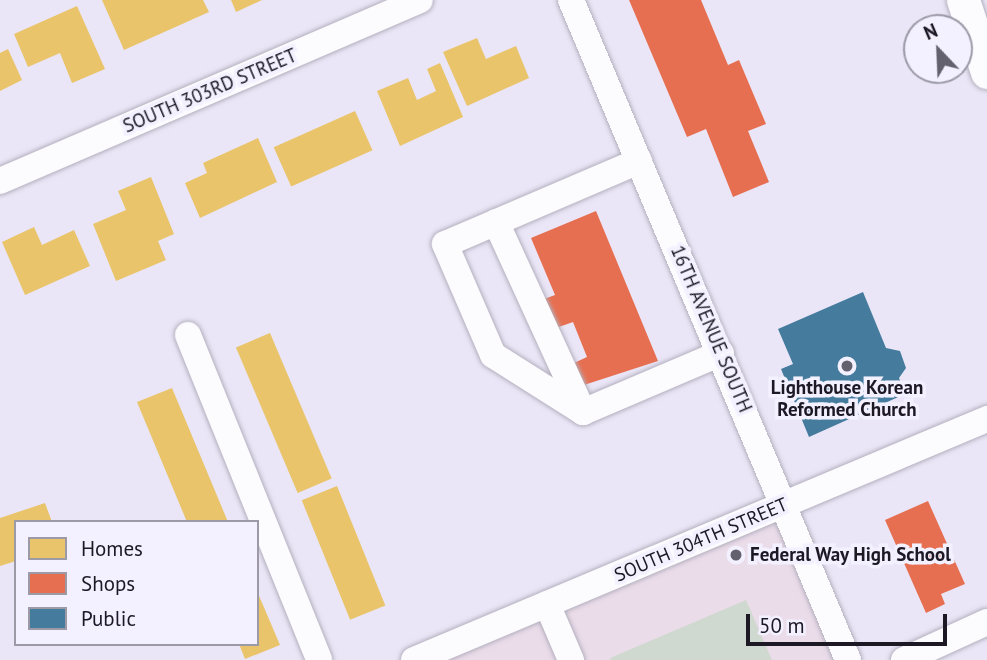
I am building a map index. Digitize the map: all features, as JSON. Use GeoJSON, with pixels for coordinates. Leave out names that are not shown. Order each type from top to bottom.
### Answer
{"type":"FeatureCollection","features":[{"type":"Feature","properties":{"kind":"main road"},"geometry":{"type":"LineString","coordinates":[[964,0],[987,72]]}},
{"type":"Feature","properties":{"kind":"street","name":"SOUTH 303RD STREET"},"geometry":{"type":"LineString","coordinates":[[0,181],[420,0]]}},
{"type":"Feature","properties":{"kind":"street","name":"16TH AVENUE SOUTH"},"geometry":{"type":"LineString","coordinates":[[571,0],[848,660]]}},
{"type":"Feature","properties":{"kind":"street"},"geometry":{"type":"LineString","coordinates":[[583,412],[493,355],[444,244],[639,161]]}},
{"type":"Feature","properties":{"kind":"street"},"geometry":{"type":"LineString","coordinates":[[496,222],[583,412]]}},
{"type":"Feature","properties":{"kind":"street"},"geometry":{"type":"LineString","coordinates":[[188,335],[319,660]]}},
{"type":"Feature","properties":{"kind":"street"},"geometry":{"type":"LineString","coordinates":[[583,412],[721,353]]}},
{"type":"Feature","properties":{"kind":"street","name":"SOUTH 304TH STREET"},"geometry":{"type":"LineString","coordinates":[[414,660],[986,422]]}},
{"type":"Feature","properties":{"kind":"street"},"geometry":{"type":"LineString","coordinates":[[547,604],[571,660]]}},
{"type":"Feature","properties":{"kind":"street"},"geometry":{"type":"LineString","coordinates":[[904,660],[987,622]]}},
{"type":"Feature","properties":{"kind":"shaded area","name":"Federal Way High School"},"geometry":{"type":"Polygon","coordinates":[[[785,505],[848,660],[414,660],[785,505]]]}},
{"type":"Feature","properties":{"kind":"shaded area"},"geometry":{"type":"Polygon","coordinates":[[[746,600],[772,660],[610,658],[746,600]]]}},
{"type":"Feature","properties":{"kind":"building: Homes"},"geometry":{"type":"Polygon","coordinates":[[[102,0],[203,0],[209,12],[124,50],[102,0]]]}},
{"type":"Feature","properties":{"kind":"building: Homes"},"geometry":{"type":"Polygon","coordinates":[[[231,0],[262,0],[236,12],[231,0]]]}},
{"type":"Feature","properties":{"kind":"building: Homes"},"geometry":{"type":"Polygon","coordinates":[[[77,6],[105,69],[72,83],[60,53],[28,67],[14,34],[77,6]]]}},
{"type":"Feature","properties":{"kind":"building: Homes"},"geometry":{"type":"Polygon","coordinates":[[[477,38],[486,59],[516,46],[529,78],[467,106],[443,52],[477,38]]]}},
{"type":"Feature","properties":{"kind":"building: Homes"},"geometry":{"type":"Polygon","coordinates":[[[8,49],[22,80],[0,91],[0,53],[8,49]]]}},
{"type":"Feature","properties":{"kind":"building: Homes"},"geometry":{"type":"Polygon","coordinates":[[[440,63],[463,117],[400,146],[377,91],[408,78],[417,100],[436,91],[427,69],[440,63]]]}},
{"type":"Feature","properties":{"kind":"building: Homes"},"geometry":{"type":"Polygon","coordinates":[[[355,111],[372,150],[291,186],[274,147],[355,111]]]}},
{"type":"Feature","properties":{"kind":"building: Homes"},"geometry":{"type":"Polygon","coordinates":[[[258,138],[277,182],[200,218],[185,183],[207,173],[203,163],[258,138]]]}},
{"type":"Feature","properties":{"kind":"building: Homes"},"geometry":{"type":"Polygon","coordinates":[[[151,177],[174,234],[158,241],[166,260],[116,281],[93,224],[126,210],[118,191],[151,177]]]}},
{"type":"Feature","properties":{"kind":"building: Homes"},"geometry":{"type":"Polygon","coordinates":[[[34,227],[42,245],[74,230],[90,266],[25,295],[2,242],[34,227]]]}},
{"type":"Feature","properties":{"kind":"building: Homes"},"geometry":{"type":"Polygon","coordinates":[[[270,333],[332,478],[298,493],[236,347],[270,333]]]}},
{"type":"Feature","properties":{"kind":"building: Homes"},"geometry":{"type":"Polygon","coordinates":[[[172,388],[227,520],[186,520],[137,402],[172,388]]]}},
{"type":"Feature","properties":{"kind":"building: Homes"},"geometry":{"type":"Polygon","coordinates":[[[337,486],[385,606],[350,620],[302,500],[337,486]]]}},
{"type":"Feature","properties":{"kind":"building: Homes"},"geometry":{"type":"Polygon","coordinates":[[[45,503],[51,520],[14,520],[14,562],[0,566],[0,518],[45,503]]]}},
{"type":"Feature","properties":{"kind":"building: Homes"},"geometry":{"type":"Polygon","coordinates":[[[259,596],[280,645],[245,659],[240,646],[259,646],[259,596]]]}},
{"type":"Feature","properties":{"kind":"building: Shops"},"geometry":{"type":"Polygon","coordinates":[[[629,0],[701,0],[728,65],[739,60],[766,124],[748,131],[769,182],[733,197],[706,129],[687,137],[629,0]]]}},
{"type":"Feature","properties":{"kind":"building: Shops"},"geometry":{"type":"Polygon","coordinates":[[[596,211],[658,361],[584,385],[574,363],[587,357],[573,322],[556,328],[544,299],[555,295],[531,238],[596,211]]]}},
{"type":"Feature","properties":{"kind":"building: Shops"},"geometry":{"type":"Polygon","coordinates":[[[928,501],[965,584],[941,594],[945,604],[926,613],[885,520],[928,501]]]}},
{"type":"Feature","properties":{"kind":"building: Public","name":"Lighthouse Korean Reformed Church"},"geometry":{"type":"Polygon","coordinates":[[[863,292],[886,348],[900,351],[906,368],[899,378],[905,394],[809,437],[781,369],[793,364],[778,329],[863,292]]]}},
{"type":"Feature","properties":{"kind":"place","name":"Lighthouse Korean Reformed Church"},"geometry":{"type":"Point","coordinates":[847,366]}},
{"type":"Feature","properties":{"kind":"place","name":"Federal Way High School"},"geometry":{"type":"Point","coordinates":[736,555]}}]}
